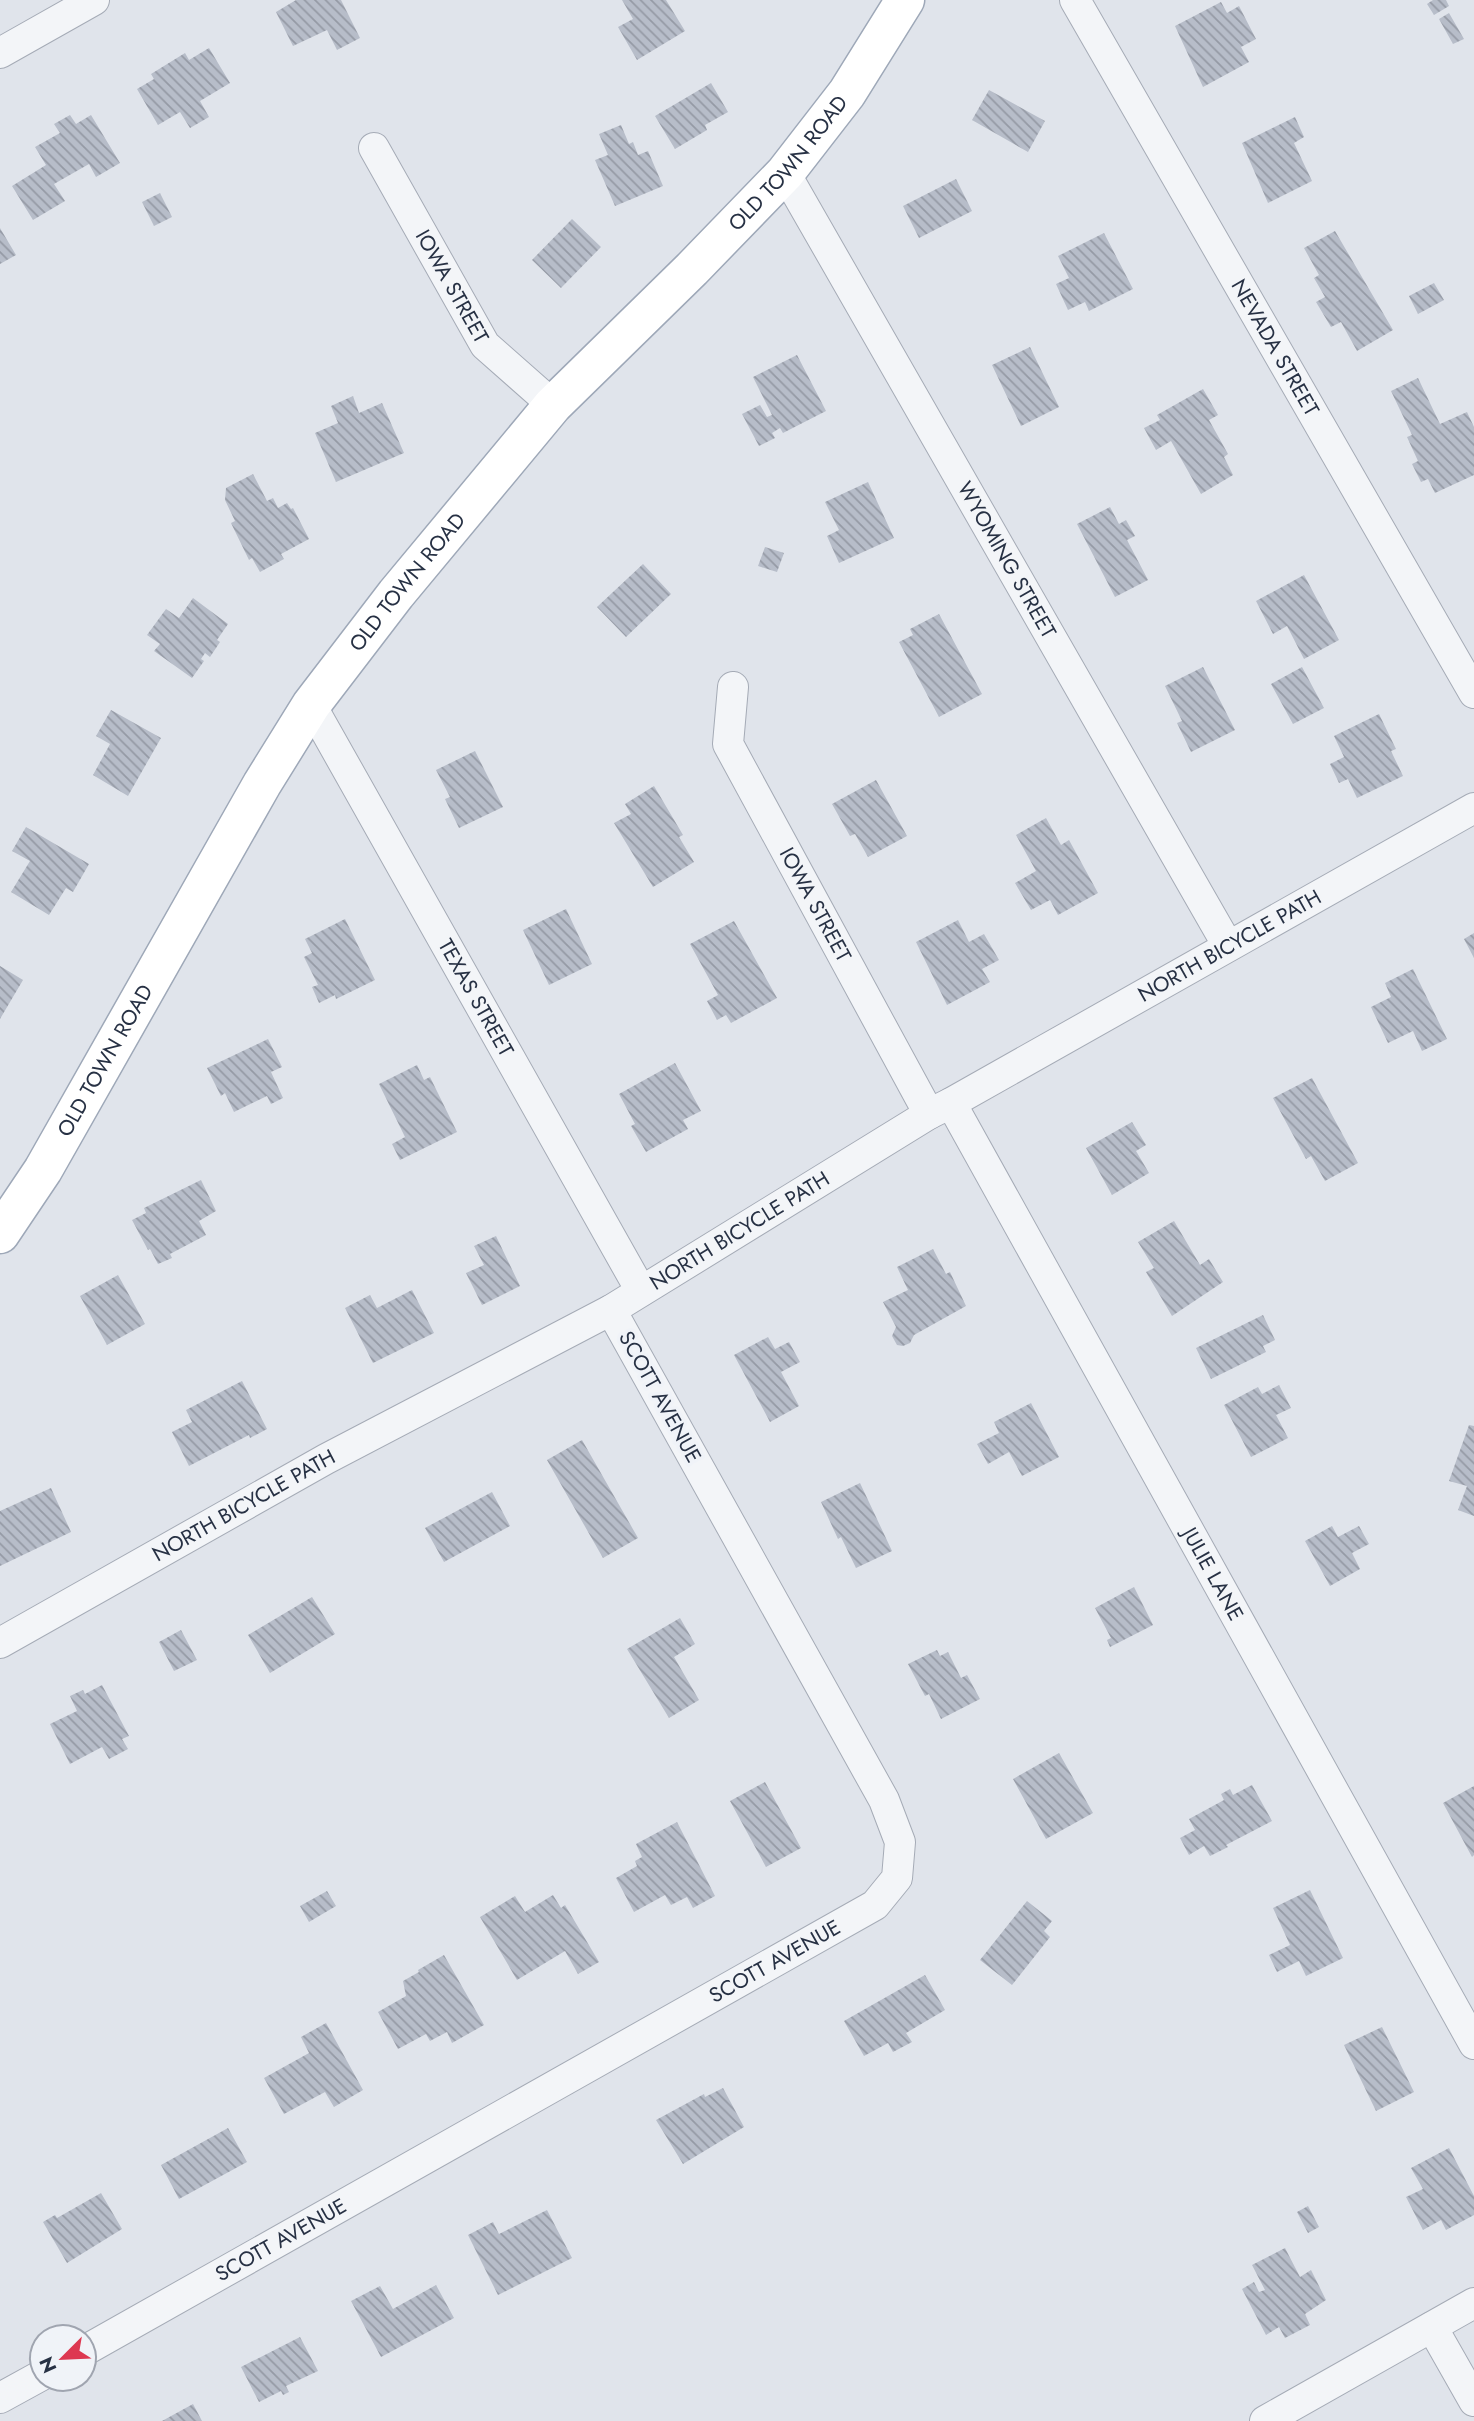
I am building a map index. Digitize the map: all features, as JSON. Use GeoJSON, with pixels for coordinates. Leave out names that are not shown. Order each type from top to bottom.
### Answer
{"type":"FeatureCollection","features":[{"type":"Feature","properties":{"kind":"main road","name":"OLD TOWN ROAD"},"geometry":{"type":"LineString","coordinates":[[0,1234],[43,1170],[262,784],[311,705],[396,594],[553,405],[692,269],[785,173],[847,93],[905,0]]}},
{"type":"Feature","properties":{"kind":"street"},"geometry":{"type":"LineString","coordinates":[[0,53],[94,0]]}},
{"type":"Feature","properties":{"kind":"street","name":"NEVADA STREET"},"geometry":{"type":"LineString","coordinates":[[1075,0],[1474,693]]}},
{"type":"Feature","properties":{"kind":"street","name":"IOWA STREET"},"geometry":{"type":"LineString","coordinates":[[374,148],[485,345],[553,405]]}},
{"type":"Feature","properties":{"kind":"street","name":"WYOMING STREET"},"geometry":{"type":"LineString","coordinates":[[785,173],[1228,946]]}},
{"type":"Feature","properties":{"kind":"street","name":"IOWA STREET"},"geometry":{"type":"LineString","coordinates":[[733,687],[729,744],[940,1108]]}},
{"type":"Feature","properties":{"kind":"street","name":"TEXAS STREET"},"geometry":{"type":"LineString","coordinates":[[311,705],[641,1291]]}},
{"type":"Feature","properties":{"kind":"street","name":"NORTH BICYCLE PATH"},"geometry":{"type":"LineString","coordinates":[[0,1643],[326,1459],[611,1310],[940,1108],[1474,808]]}},
{"type":"Feature","properties":{"kind":"street","name":"JULIE LANE"},"geometry":{"type":"LineString","coordinates":[[940,1108],[1474,2044]]}},
{"type":"Feature","properties":{"kind":"street","name":"SCOTT AVENUE"},"geometry":{"type":"LineString","coordinates":[[98,2343],[875,1905],[897,1878],[900,1842],[884,1800],[611,1310]]}},
{"type":"Feature","properties":{"kind":"street"},"geometry":{"type":"LineString","coordinates":[[1265,2421],[1474,2303]]}},
{"type":"Feature","properties":{"kind":"street"},"geometry":{"type":"LineString","coordinates":[[1432,2327],[1474,2401]]}},
{"type":"Feature","properties":{"kind":"street"},"geometry":{"type":"LineString","coordinates":[[0,2398],[28,2383]]}},
{"type":"Feature","properties":{"kind":"building"},"geometry":{"type":"Polygon","coordinates":[[[296,0],[341,0],[360,38],[337,50],[327,30],[293,46],[276,12],[296,0]]]}},
{"type":"Feature","properties":{"kind":"building"},"geometry":{"type":"Polygon","coordinates":[[[622,0],[666,0],[685,31],[637,60],[618,27],[633,19],[622,0]]]}},
{"type":"Feature","properties":{"kind":"building"},"geometry":{"type":"Polygon","coordinates":[[[1433,0],[1446,0],[1449,6],[1434,15],[1427,4],[1433,0]]]}},
{"type":"Feature","properties":{"kind":"building"},"geometry":{"type":"Polygon","coordinates":[[[1221,2],[1227,13],[1239,6],[1256,39],[1241,47],[1249,62],[1203,87],[1175,26],[1221,2]]]}},
{"type":"Feature","properties":{"kind":"building"},"geometry":{"type":"Polygon","coordinates":[[[1449,13],[1464,39],[1453,44],[1439,19],[1449,13]]]}},
{"type":"Feature","properties":{"kind":"building"},"geometry":{"type":"Polygon","coordinates":[[[209,48],[230,83],[200,101],[209,117],[190,128],[180,112],[158,125],[137,89],[154,79],[151,74],[185,53],[189,60],[209,48]]]}},
{"type":"Feature","properties":{"kind":"building"},"geometry":{"type":"Polygon","coordinates":[[[711,83],[728,112],[705,125],[707,130],[675,149],[655,116],[711,83]]]}},
{"type":"Feature","properties":{"kind":"building"},"geometry":{"type":"Polygon","coordinates":[[[989,90],[1045,121],[1028,152],[972,120],[989,90]]]}},
{"type":"Feature","properties":{"kind":"building"},"geometry":{"type":"Polygon","coordinates":[[[70,115],[76,124],[91,115],[120,163],[96,177],[89,164],[54,184],[65,201],[33,220],[12,186],[46,165],[35,147],[60,133],[54,124],[70,115]]]}},
{"type":"Feature","properties":{"kind":"building"},"geometry":{"type":"Polygon","coordinates":[[[1295,117],[1304,137],[1294,143],[1312,181],[1268,203],[1242,143],[1295,117]]]}},
{"type":"Feature","properties":{"kind":"building"},"geometry":{"type":"Polygon","coordinates":[[[621,125],[629,144],[633,142],[638,155],[648,151],[663,186],[615,206],[595,160],[608,155],[599,134],[621,125]]]}},
{"type":"Feature","properties":{"kind":"building"},"geometry":{"type":"Polygon","coordinates":[[[956,179],[972,211],[919,238],[903,206],[956,179]]]}},
{"type":"Feature","properties":{"kind":"building"},"geometry":{"type":"Polygon","coordinates":[[[160,193],[172,217],[154,226],[142,202],[160,193]]]}},
{"type":"Feature","properties":{"kind":"building"},"geometry":{"type":"Polygon","coordinates":[[[572,219],[601,247],[561,288],[532,260],[572,219]]]}},
{"type":"Feature","properties":{"kind":"building"},"geometry":{"type":"Polygon","coordinates":[[[0,228],[16,255],[0,264],[0,228]]]}},
{"type":"Feature","properties":{"kind":"building"},"geometry":{"type":"Polygon","coordinates":[[[1335,231],[1393,330],[1357,351],[1341,322],[1331,327],[1316,302],[1325,297],[1314,278],[1319,275],[1304,248],[1335,231]]]}},
{"type":"Feature","properties":{"kind":"building"},"geometry":{"type":"Polygon","coordinates":[[[1104,233],[1133,289],[1089,311],[1085,302],[1068,310],[1056,284],[1069,278],[1058,256],[1104,233]]]}},
{"type":"Feature","properties":{"kind":"building"},"geometry":{"type":"Polygon","coordinates":[[[1434,283],[1444,300],[1418,314],[1409,296],[1434,283]]]}},
{"type":"Feature","properties":{"kind":"building"},"geometry":{"type":"Polygon","coordinates":[[[1030,347],[1059,407],[1021,426],[992,365],[1030,347]]]}},
{"type":"Feature","properties":{"kind":"building"},"geometry":{"type":"Polygon","coordinates":[[[797,355],[826,411],[783,433],[780,428],[772,433],[775,438],[759,446],[742,414],[760,405],[767,417],[772,415],[753,377],[797,355]]]}},
{"type":"Feature","properties":{"kind":"building"},"geometry":{"type":"Polygon","coordinates":[[[1418,378],[1440,424],[1467,412],[1474,427],[1474,475],[1435,493],[1428,479],[1421,482],[1412,464],[1418,461],[1407,437],[1412,435],[1391,391],[1418,378]]]}},
{"type":"Feature","properties":{"kind":"building"},"geometry":{"type":"Polygon","coordinates":[[[1203,389],[1218,415],[1209,420],[1228,454],[1224,457],[1233,475],[1201,494],[1171,441],[1156,450],[1144,428],[1160,420],[1157,415],[1203,389]]]}},
{"type":"Feature","properties":{"kind":"building"},"geometry":{"type":"Polygon","coordinates":[[[353,396],[359,413],[382,403],[404,453],[336,482],[315,433],[338,423],[331,406],[353,396]]]}},
{"type":"Feature","properties":{"kind":"building"},"geometry":{"type":"Polygon","coordinates":[[[253,474],[267,501],[273,498],[278,508],[287,503],[293,508],[309,539],[281,554],[284,559],[260,572],[252,558],[249,560],[231,523],[235,521],[225,500],[226,488],[253,474]]]}},
{"type":"Feature","properties":{"kind":"building"},"geometry":{"type":"Polygon","coordinates":[[[868,482],[894,538],[839,563],[827,536],[839,530],[825,502],[868,482]]]}},
{"type":"Feature","properties":{"kind":"building"},"geometry":{"type":"Polygon","coordinates":[[[1110,507],[1119,524],[1126,520],[1135,536],[1127,540],[1148,580],[1115,597],[1077,524],[1110,507]]]}},
{"type":"Feature","properties":{"kind":"building"},"geometry":{"type":"Polygon","coordinates":[[[765,547],[784,553],[777,572],[758,566],[765,547]]]}},
{"type":"Feature","properties":{"kind":"building"},"geometry":{"type":"Polygon","coordinates":[[[643,564],[671,594],[626,637],[597,607],[643,564]]]}},
{"type":"Feature","properties":{"kind":"building"},"geometry":{"type":"Polygon","coordinates":[[[1304,575],[1339,640],[1304,659],[1287,626],[1273,634],[1256,601],[1304,575]]]}},
{"type":"Feature","properties":{"kind":"building"},"geometry":{"type":"Polygon","coordinates":[[[193,598],[228,624],[210,657],[205,653],[201,659],[204,661],[192,678],[154,651],[160,644],[147,635],[166,609],[179,618],[193,598]]]}},
{"type":"Feature","properties":{"kind":"building"},"geometry":{"type":"Polygon","coordinates":[[[939,614],[982,694],[939,717],[899,642],[913,635],[910,629],[939,614]]]}},
{"type":"Feature","properties":{"kind":"building"},"geometry":{"type":"Polygon","coordinates":[[[1203,667],[1235,730],[1191,752],[1177,723],[1182,721],[1165,686],[1203,667]]]}},
{"type":"Feature","properties":{"kind":"building"},"geometry":{"type":"Polygon","coordinates":[[[1302,667],[1324,708],[1293,724],[1271,684],[1302,667]]]}},
{"type":"Feature","properties":{"kind":"building"},"geometry":{"type":"Polygon","coordinates":[[[111,710],[161,738],[128,796],[93,775],[110,744],[96,736],[111,710]]]}},
{"type":"Feature","properties":{"kind":"building"},"geometry":{"type":"Polygon","coordinates":[[[1379,714],[1396,749],[1391,751],[1403,776],[1357,798],[1348,779],[1339,783],[1330,764],[1344,757],[1334,736],[1379,714]]]}},
{"type":"Feature","properties":{"kind":"building"},"geometry":{"type":"Polygon","coordinates":[[[475,751],[503,807],[459,828],[445,799],[450,797],[436,770],[475,751]]]}},
{"type":"Feature","properties":{"kind":"building"},"geometry":{"type":"Polygon","coordinates":[[[876,780],[907,836],[868,857],[855,834],[850,836],[832,804],[876,780]]]}},
{"type":"Feature","properties":{"kind":"building"},"geometry":{"type":"Polygon","coordinates":[[[654,786],[683,835],[679,837],[694,862],[653,887],[614,823],[631,814],[625,804],[654,786]]]}},
{"type":"Feature","properties":{"kind":"building"},"geometry":{"type":"Polygon","coordinates":[[[1046,818],[1061,845],[1069,840],[1098,893],[1058,915],[1050,900],[1031,910],[1015,883],[1036,871],[1016,835],[1046,818]]]}},
{"type":"Feature","properties":{"kind":"building"},"geometry":{"type":"Polygon","coordinates":[[[26,827],[89,864],[73,892],[66,888],[49,915],[11,892],[30,861],[12,851],[26,827]]]}},
{"type":"Feature","properties":{"kind":"building"},"geometry":{"type":"Polygon","coordinates":[[[566,909],[592,964],[549,985],[523,930],[566,909]]]}},
{"type":"Feature","properties":{"kind":"building"},"geometry":{"type":"Polygon","coordinates":[[[345,919],[375,980],[336,999],[335,995],[319,1003],[312,987],[318,985],[304,957],[312,953],[305,939],[345,919]]]}},
{"type":"Feature","properties":{"kind":"building"},"geometry":{"type":"Polygon","coordinates":[[[958,920],[969,942],[984,934],[999,960],[982,969],[990,982],[947,1005],[916,942],[958,920]]]}},
{"type":"Feature","properties":{"kind":"building"},"geometry":{"type":"Polygon","coordinates":[[[734,921],[777,998],[731,1023],[726,1015],[717,1020],[707,1001],[718,995],[690,944],[734,921]]]}},
{"type":"Feature","properties":{"kind":"building"},"geometry":{"type":"Polygon","coordinates":[[[1474,933],[1474,958],[1464,939],[1474,933]]]}},
{"type":"Feature","properties":{"kind":"building"},"geometry":{"type":"Polygon","coordinates":[[[0,966],[23,980],[0,1019],[0,966]]]}},
{"type":"Feature","properties":{"kind":"building"},"geometry":{"type":"Polygon","coordinates":[[[1413,969],[1447,1039],[1422,1051],[1413,1031],[1388,1043],[1371,1007],[1391,997],[1385,983],[1413,969]]]}},
{"type":"Feature","properties":{"kind":"building"},"geometry":{"type":"Polygon","coordinates":[[[268,1039],[282,1067],[271,1072],[283,1098],[271,1104],[267,1096],[234,1112],[225,1093],[221,1096],[207,1068],[268,1039]]]}},
{"type":"Feature","properties":{"kind":"building"},"geometry":{"type":"Polygon","coordinates":[[[675,1063],[701,1111],[683,1120],[688,1129],[646,1152],[631,1126],[635,1124],[619,1094],[675,1063]]]}},
{"type":"Feature","properties":{"kind":"building"},"geometry":{"type":"Polygon","coordinates":[[[417,1065],[424,1080],[430,1077],[457,1132],[400,1160],[392,1144],[405,1137],[379,1084],[417,1065]]]}},
{"type":"Feature","properties":{"kind":"building"},"geometry":{"type":"Polygon","coordinates":[[[1312,1078],[1358,1163],[1325,1181],[1311,1156],[1306,1159],[1273,1098],[1312,1078]]]}},
{"type":"Feature","properties":{"kind":"building"},"geometry":{"type":"Polygon","coordinates":[[[1132,1122],[1146,1145],[1136,1151],[1149,1173],[1112,1195],[1086,1148],[1132,1122]]]}},
{"type":"Feature","properties":{"kind":"building"},"geometry":{"type":"Polygon","coordinates":[[[201,1180],[216,1211],[199,1221],[206,1235],[170,1254],[172,1258],[158,1264],[132,1220],[146,1213],[144,1208],[201,1180]]]}},
{"type":"Feature","properties":{"kind":"building"},"geometry":{"type":"Polygon","coordinates":[[[1174,1221],[1200,1265],[1209,1259],[1223,1282],[1172,1316],[1146,1272],[1154,1268],[1138,1242],[1174,1221]]]}},
{"type":"Feature","properties":{"kind":"building"},"geometry":{"type":"Polygon","coordinates":[[[496,1236],[520,1286],[482,1305],[466,1273],[484,1265],[474,1246],[496,1236]]]}},
{"type":"Feature","properties":{"kind":"building"},"geometry":{"type":"Polygon","coordinates":[[[933,1249],[946,1274],[950,1272],[966,1306],[914,1335],[910,1343],[897,1345],[892,1336],[896,1327],[883,1302],[908,1290],[897,1267],[933,1249]]]}},
{"type":"Feature","properties":{"kind":"building"},"geometry":{"type":"Polygon","coordinates":[[[118,1275],[145,1324],[107,1345],[80,1296],[118,1275]]]}},
{"type":"Feature","properties":{"kind":"building"},"geometry":{"type":"Polygon","coordinates":[[[412,1290],[434,1333],[373,1363],[345,1308],[370,1295],[377,1308],[412,1290]]]}},
{"type":"Feature","properties":{"kind":"building"},"geometry":{"type":"Polygon","coordinates":[[[1263,1315],[1275,1340],[1263,1346],[1266,1352],[1211,1379],[1196,1348],[1263,1315]]]}},
{"type":"Feature","properties":{"kind":"building"},"geometry":{"type":"Polygon","coordinates":[[[768,1337],[775,1349],[789,1342],[800,1362],[781,1372],[799,1406],[770,1422],[734,1355],[768,1337]]]}},
{"type":"Feature","properties":{"kind":"building"},"geometry":{"type":"Polygon","coordinates":[[[242,1381],[267,1429],[250,1438],[249,1435],[189,1466],[172,1432],[192,1422],[186,1410],[242,1381]]]}},
{"type":"Feature","properties":{"kind":"building"},"geometry":{"type":"Polygon","coordinates":[[[1279,1385],[1291,1408],[1276,1415],[1288,1438],[1251,1457],[1224,1405],[1258,1387],[1262,1394],[1279,1385]]]}},
{"type":"Feature","properties":{"kind":"building"},"geometry":{"type":"Polygon","coordinates":[[[1031,1403],[1059,1457],[1022,1476],[1009,1452],[988,1464],[977,1444],[999,1433],[994,1422],[1031,1403]]]}},
{"type":"Feature","properties":{"kind":"building"},"geometry":{"type":"Polygon","coordinates":[[[1469,1425],[1474,1426],[1474,1516],[1458,1510],[1467,1486],[1449,1481],[1469,1425]]]}},
{"type":"Feature","properties":{"kind":"building"},"geometry":{"type":"Polygon","coordinates":[[[582,1440],[638,1538],[603,1558],[547,1460],[582,1440]]]}},
{"type":"Feature","properties":{"kind":"building"},"geometry":{"type":"Polygon","coordinates":[[[860,1483],[892,1551],[856,1568],[841,1537],[838,1539],[821,1502],[860,1483]]]}},
{"type":"Feature","properties":{"kind":"building"},"geometry":{"type":"Polygon","coordinates":[[[51,1488],[71,1532],[0,1566],[0,1511],[51,1488]]]}},
{"type":"Feature","properties":{"kind":"building"},"geometry":{"type":"Polygon","coordinates":[[[492,1492],[510,1526],[444,1562],[425,1528],[492,1492]]]}},
{"type":"Feature","properties":{"kind":"building"},"geometry":{"type":"Polygon","coordinates":[[[1332,1526],[1338,1537],[1359,1526],[1369,1544],[1352,1553],[1360,1569],[1330,1586],[1305,1541],[1332,1526]]]}},
{"type":"Feature","properties":{"kind":"building"},"geometry":{"type":"Polygon","coordinates":[[[1134,1587],[1153,1625],[1110,1647],[1107,1640],[1111,1638],[1095,1608],[1134,1587]]]}},
{"type":"Feature","properties":{"kind":"building"},"geometry":{"type":"Polygon","coordinates":[[[312,1597],[335,1634],[270,1673],[248,1635],[312,1597]]]}},
{"type":"Feature","properties":{"kind":"building"},"geometry":{"type":"Polygon","coordinates":[[[680,1618],[695,1644],[674,1657],[699,1700],[669,1718],[627,1649],[680,1618]]]}},
{"type":"Feature","properties":{"kind":"building"},"geometry":{"type":"Polygon","coordinates":[[[181,1630],[197,1660],[174,1671],[159,1642],[181,1630]]]}},
{"type":"Feature","properties":{"kind":"building"},"geometry":{"type":"Polygon","coordinates":[[[937,1650],[940,1656],[948,1652],[961,1678],[967,1675],[980,1699],[941,1719],[929,1694],[925,1696],[908,1664],[937,1650]]]}},
{"type":"Feature","properties":{"kind":"building"},"geometry":{"type":"Polygon","coordinates":[[[102,1685],[129,1736],[122,1739],[128,1749],[109,1759],[102,1747],[70,1764],[50,1724],[77,1711],[70,1696],[83,1690],[85,1694],[102,1685]]]}},
{"type":"Feature","properties":{"kind":"building"},"geometry":{"type":"Polygon","coordinates":[[[1059,1753],[1093,1813],[1046,1839],[1013,1779],[1059,1753]]]}},
{"type":"Feature","properties":{"kind":"building"},"geometry":{"type":"Polygon","coordinates":[[[765,1782],[801,1848],[766,1867],[730,1801],[765,1782]]]}},
{"type":"Feature","properties":{"kind":"building"},"geometry":{"type":"Polygon","coordinates":[[[1252,1785],[1272,1821],[1210,1856],[1204,1846],[1189,1855],[1180,1838],[1195,1830],[1189,1819],[1224,1800],[1221,1794],[1230,1789],[1233,1795],[1252,1785]]]}},
{"type":"Feature","properties":{"kind":"building"},"geometry":{"type":"Polygon","coordinates":[[[1474,1786],[1474,1855],[1472,1857],[1443,1803],[1474,1786]]]}},
{"type":"Feature","properties":{"kind":"building"},"geometry":{"type":"Polygon","coordinates":[[[677,1822],[715,1896],[693,1908],[687,1897],[671,1905],[665,1895],[634,1912],[616,1878],[637,1866],[635,1861],[642,1857],[636,1844],[677,1822]]]}},
{"type":"Feature","properties":{"kind":"building"},"geometry":{"type":"Polygon","coordinates":[[[1310,1890],[1343,1958],[1306,1976],[1299,1961],[1277,1972],[1269,1955],[1290,1945],[1273,1908],[1310,1890]]]}},
{"type":"Feature","properties":{"kind":"building"},"geometry":{"type":"Polygon","coordinates":[[[327,1891],[336,1906],[309,1922],[300,1906],[327,1891]]]}},
{"type":"Feature","properties":{"kind":"building"},"geometry":{"type":"Polygon","coordinates":[[[553,1895],[561,1908],[565,1905],[599,1962],[578,1974],[565,1951],[517,1980],[480,1917],[515,1896],[525,1912],[553,1895]]]}},
{"type":"Feature","properties":{"kind":"building"},"geometry":{"type":"Polygon","coordinates":[[[1027,1901],[1052,1921],[1044,1931],[1050,1937],[1012,1985],[980,1960],[1027,1901]]]}},
{"type":"Feature","properties":{"kind":"building"},"geometry":{"type":"Polygon","coordinates":[[[444,1955],[484,2025],[452,2043],[447,2032],[430,2041],[426,2034],[398,2049],[378,2012],[406,1996],[403,1981],[444,1955]]]}},
{"type":"Feature","properties":{"kind":"building"},"geometry":{"type":"Polygon","coordinates":[[[925,1975],[945,2010],[906,2033],[912,2042],[893,2052],[888,2043],[864,2056],[844,2021],[925,1975]]]}},
{"type":"Feature","properties":{"kind":"building"},"geometry":{"type":"Polygon","coordinates":[[[326,2023],[363,2090],[334,2107],[325,2092],[284,2114],[264,2078],[309,2053],[301,2037],[326,2023]]]}},
{"type":"Feature","properties":{"kind":"building"},"geometry":{"type":"Polygon","coordinates":[[[1382,2027],[1414,2092],[1376,2111],[1344,2045],[1382,2027]]]}},
{"type":"Feature","properties":{"kind":"building"},"geometry":{"type":"Polygon","coordinates":[[[723,2088],[744,2127],[683,2164],[656,2120],[704,2094],[705,2097],[723,2088]]]}},
{"type":"Feature","properties":{"kind":"building"},"geometry":{"type":"Polygon","coordinates":[[[228,2128],[247,2162],[179,2199],[161,2165],[228,2128]]]}},
{"type":"Feature","properties":{"kind":"building"},"geometry":{"type":"Polygon","coordinates":[[[1449,2148],[1474,2196],[1474,2215],[1446,2230],[1441,2220],[1423,2230],[1406,2197],[1423,2189],[1411,2168],[1449,2148]]]}},
{"type":"Feature","properties":{"kind":"building"},"geometry":{"type":"Polygon","coordinates":[[[101,2193],[122,2229],[67,2263],[43,2222],[55,2215],[57,2218],[101,2193]]]}},
{"type":"Feature","properties":{"kind":"building"},"geometry":{"type":"Polygon","coordinates":[[[1308,2206],[1319,2227],[1308,2233],[1297,2212],[1308,2206]]]}},
{"type":"Feature","properties":{"kind":"building"},"geometry":{"type":"Polygon","coordinates":[[[547,2210],[572,2258],[498,2295],[468,2235],[493,2222],[499,2234],[547,2210]]]}},
{"type":"Feature","properties":{"kind":"building"},"geometry":{"type":"Polygon","coordinates":[[[1285,2248],[1300,2277],[1311,2270],[1326,2300],[1305,2314],[1310,2325],[1285,2338],[1279,2327],[1266,2335],[1242,2289],[1254,2282],[1259,2292],[1265,2290],[1252,2265],[1285,2248]]]}},
{"type":"Feature","properties":{"kind":"building"},"geometry":{"type":"Polygon","coordinates":[[[436,2285],[454,2318],[381,2357],[351,2301],[380,2286],[393,2309],[436,2285]]]}},
{"type":"Feature","properties":{"kind":"building"},"geometry":{"type":"Polygon","coordinates":[[[300,2337],[318,2371],[286,2386],[289,2392],[283,2395],[281,2391],[259,2402],[241,2367],[300,2337]]]}},
{"type":"Feature","properties":{"kind":"building"},"geometry":{"type":"Polygon","coordinates":[[[193,2404],[202,2421],[162,2421],[193,2404]]]}}]}
